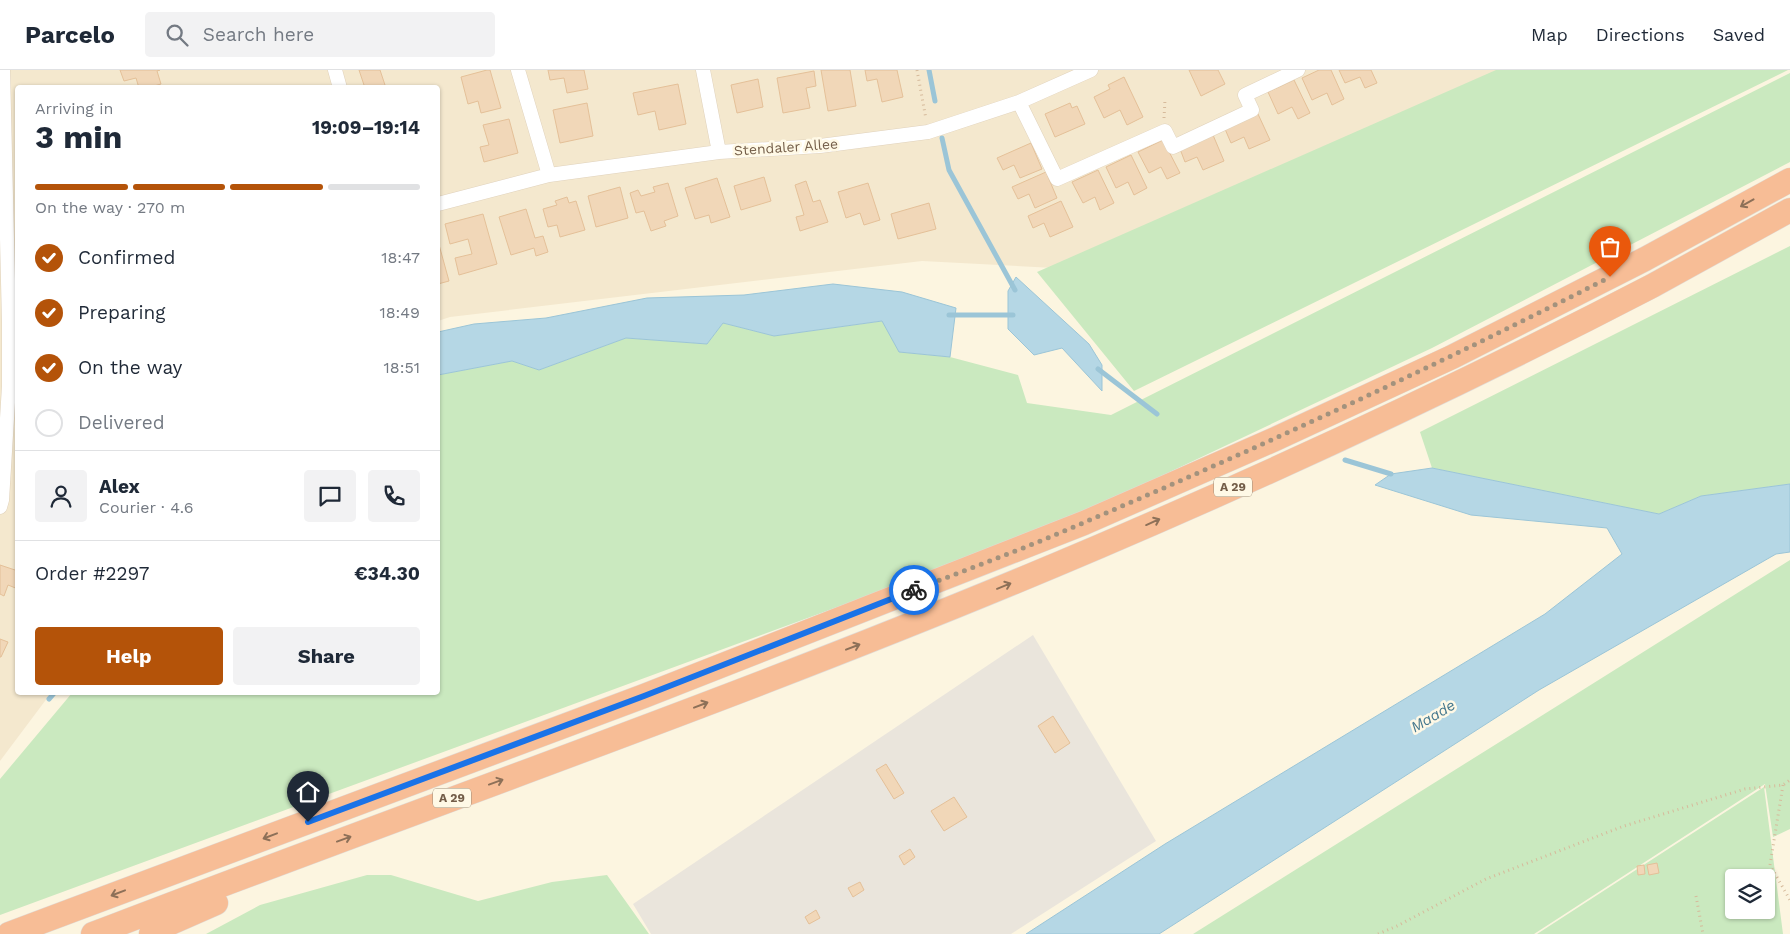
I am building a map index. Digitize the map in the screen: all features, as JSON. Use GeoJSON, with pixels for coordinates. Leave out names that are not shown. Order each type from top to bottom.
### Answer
{"type":"FeatureCollection","features":[{"type":"Feature","properties":{"kind":"highway","name":"A 29"},"geometry":{"type":"LineString","coordinates":[[9,934],[644,696],[1084,523],[1273,440],[1452,357],[1645,259],[1790,180]]}},
{"type":"Feature","properties":{"kind":"highway","name":"A 29"},"geometry":{"type":"LineString","coordinates":[[93,934],[692,709],[899,629],[1098,547],[1281,466],[1464,380],[1654,285],[1790,210]]}},
{"type":"Feature","properties":{"kind":"highway"},"geometry":{"type":"LineString","coordinates":[[151,934],[157,929],[227,898],[249,874]]}},
{"type":"Feature","properties":{"kind":"street"},"geometry":{"type":"LineString","coordinates":[[0,507],[3,491],[9,360],[9,287],[3,70]]}},
{"type":"Feature","properties":{"kind":"street"},"geometry":{"type":"LineString","coordinates":[[335,70],[339,85]]}},
{"type":"Feature","properties":{"kind":"street"},"geometry":{"type":"LineString","coordinates":[[518,70],[549,175]]}},
{"type":"Feature","properties":{"kind":"street"},"geometry":{"type":"LineString","coordinates":[[703,70],[719,152]]}},
{"type":"Feature","properties":{"kind":"street","name":"Stendaler Allee"},"geometry":{"type":"LineString","coordinates":[[440,203],[549,175],[719,152],[820,146],[928,132],[1019,102],[1091,70]]}},
{"type":"Feature","properties":{"kind":"street"},"geometry":{"type":"LineString","coordinates":[[1019,102],[1057,179],[1165,131],[1173,147],[1212,130],[1252,110],[1245,95],[1298,70]]}},
{"type":"Feature","properties":{"kind":"path"},"geometry":{"type":"LineString","coordinates":[[918,70],[928,132]]}},
{"type":"Feature","properties":{"kind":"path"},"geometry":{"type":"LineString","coordinates":[[1378,934],[1486,879],[1624,826],[1745,789],[1783,785],[1790,780]]}},
{"type":"Feature","properties":{"kind":"path"},"geometry":{"type":"LineString","coordinates":[[1783,785],[1770,865],[1790,900]]}},
{"type":"Feature","properties":{"kind":"path"},"geometry":{"type":"LineString","coordinates":[[1696,896],[1704,934]]}},
{"type":"Feature","properties":{"kind":"shaded area"},"geometry":{"type":"Polygon","coordinates":[[[0,70],[1500,70],[1054,268],[922,261],[450,317],[440,320],[440,85],[15,85],[15,695],[50,695],[0,761],[0,70]]]}},
{"type":"Feature","properties":{"kind":"shaded area"},"geometry":{"type":"Polygon","coordinates":[[[1033,635],[1156,841],[1011,934],[651,934],[633,904],[1033,635]]]}},
{"type":"Feature","properties":{"kind":"green space"},"geometry":{"type":"Polygon","coordinates":[[[1496,70],[1788,70],[1134,391],[1037,272],[1496,70]]]}},
{"type":"Feature","properties":{"kind":"green space"},"geometry":{"type":"Polygon","coordinates":[[[1790,73],[1790,162],[1432,348],[1047,530],[0,915],[0,779],[70,695],[440,695],[440,375],[512,361],[539,370],[626,338],[707,344],[723,323],[774,336],[883,321],[900,352],[950,357],[1018,375],[1027,403],[1111,415],[1790,73]]]}},
{"type":"Feature","properties":{"kind":"green space"},"geometry":{"type":"Polygon","coordinates":[[[1790,246],[1790,484],[1701,496],[1659,514],[1432,468],[1420,432],[1790,246]]]}},
{"type":"Feature","properties":{"kind":"green space"},"geometry":{"type":"Polygon","coordinates":[[[1790,560],[1790,829],[1773,837],[1765,784],[1534,934],[1193,934],[1790,560]]]}},
{"type":"Feature","properties":{"kind":"green space"},"geometry":{"type":"Polygon","coordinates":[[[1764,787],[1775,869],[1725,869],[1725,919],[1775,919],[1775,872],[1783,934],[1537,934],[1764,787]]]}},
{"type":"Feature","properties":{"kind":"green space"},"geometry":{"type":"Polygon","coordinates":[[[367,875],[391,875],[478,901],[552,882],[607,875],[649,934],[206,934],[260,905],[367,875]]]}},
{"type":"Feature","properties":{"kind":"water"},"geometry":{"type":"Polygon","coordinates":[[[1016,277],[1089,344],[1102,365],[1102,391],[1062,348],[1034,355],[1008,329],[1008,291],[1016,277]]]}},
{"type":"Feature","properties":{"kind":"water"},"geometry":{"type":"Polygon","coordinates":[[[833,284],[902,292],[956,308],[950,357],[899,352],[882,321],[774,336],[723,323],[707,344],[626,338],[539,370],[512,361],[440,375],[440,332],[474,324],[546,318],[647,298],[744,295],[833,284]]]}},
{"type":"Feature","properties":{"kind":"water","name":"Maade"},"geometry":{"type":"Polygon","coordinates":[[[1432,468],[1659,514],[1701,496],[1790,484],[1790,552],[1776,554],[1539,690],[1159,934],[1026,934],[1165,844],[1545,614],[1622,554],[1607,528],[1471,515],[1375,485],[1391,474],[1432,468]]]}},
{"type":"Feature","properties":{"kind":"building"},"geometry":{"type":"Polygon","coordinates":[[[120,70],[160,70],[157,71],[161,84],[138,85],[136,78],[124,81],[120,70]]]}},
{"type":"Feature","properties":{"kind":"building"},"geometry":{"type":"Polygon","coordinates":[[[359,70],[380,70],[385,85],[364,85],[359,70]]]}},
{"type":"Feature","properties":{"kind":"building"},"geometry":{"type":"Polygon","coordinates":[[[490,70],[501,108],[481,113],[478,101],[468,104],[461,77],[490,70]]]}},
{"type":"Feature","properties":{"kind":"building"},"geometry":{"type":"Polygon","coordinates":[[[548,70],[584,70],[588,89],[567,93],[564,78],[550,80],[548,70]]]}},
{"type":"Feature","properties":{"kind":"building"},"geometry":{"type":"Polygon","coordinates":[[[821,70],[850,70],[856,106],[828,111],[821,70]]]}},
{"type":"Feature","properties":{"kind":"building"},"geometry":{"type":"Polygon","coordinates":[[[865,70],[897,70],[903,97],[882,102],[877,79],[867,81],[865,70]]]}},
{"type":"Feature","properties":{"kind":"building"},"geometry":{"type":"Polygon","coordinates":[[[1189,70],[1218,70],[1225,84],[1201,96],[1189,70]]]}},
{"type":"Feature","properties":{"kind":"building"},"geometry":{"type":"Polygon","coordinates":[[[1319,70],[1331,70],[1344,99],[1332,105],[1327,93],[1312,100],[1302,78],[1319,70]]]}},
{"type":"Feature","properties":{"kind":"building"},"geometry":{"type":"Polygon","coordinates":[[[1339,70],[1371,70],[1377,83],[1365,88],[1360,77],[1345,83],[1339,70]]]}},
{"type":"Feature","properties":{"kind":"building"},"geometry":{"type":"Polygon","coordinates":[[[814,71],[816,86],[806,88],[810,108],[783,113],[777,78],[814,71]]]}},
{"type":"Feature","properties":{"kind":"building"},"geometry":{"type":"Polygon","coordinates":[[[1124,77],[1143,117],[1127,125],[1120,110],[1104,118],[1094,97],[1110,89],[1108,85],[1124,77]]]}},
{"type":"Feature","properties":{"kind":"building"},"geometry":{"type":"Polygon","coordinates":[[[758,79],[763,107],[737,113],[731,85],[758,79]]]}},
{"type":"Feature","properties":{"kind":"building"},"geometry":{"type":"Polygon","coordinates":[[[1294,80],[1310,113],[1298,119],[1292,107],[1278,114],[1268,92],[1294,80]]]}},
{"type":"Feature","properties":{"kind":"building"},"geometry":{"type":"Polygon","coordinates":[[[678,84],[686,124],[659,130],[655,111],[638,115],[633,93],[678,84]]]}},
{"type":"Feature","properties":{"kind":"building"},"geometry":{"type":"Polygon","coordinates":[[[587,103],[593,136],[560,143],[553,110],[587,103]]]}},
{"type":"Feature","properties":{"kind":"building"},"geometry":{"type":"Polygon","coordinates":[[[1070,103],[1072,108],[1077,106],[1085,124],[1055,137],[1045,114],[1070,103]]]}},
{"type":"Feature","properties":{"kind":"building"},"geometry":{"type":"Polygon","coordinates":[[[1258,114],[1270,140],[1249,149],[1244,137],[1231,143],[1225,129],[1258,114]]]}},
{"type":"Feature","properties":{"kind":"building"},"geometry":{"type":"Polygon","coordinates":[[[509,119],[518,153],[484,162],[480,147],[489,145],[483,125],[509,119]]]}},
{"type":"Feature","properties":{"kind":"building"},"geometry":{"type":"Polygon","coordinates":[[[1213,135],[1224,161],[1203,170],[1197,157],[1185,162],[1180,149],[1213,135]]]}},
{"type":"Feature","properties":{"kind":"building"},"geometry":{"type":"Polygon","coordinates":[[[1163,140],[1180,173],[1167,179],[1161,167],[1149,173],[1138,152],[1163,140]]]}},
{"type":"Feature","properties":{"kind":"building"},"geometry":{"type":"Polygon","coordinates":[[[1031,143],[1042,169],[1020,178],[1014,165],[1003,170],[997,158],[1031,143]]]}},
{"type":"Feature","properties":{"kind":"building"},"geometry":{"type":"Polygon","coordinates":[[[1131,155],[1147,188],[1134,195],[1128,182],[1116,188],[1106,167],[1131,155]]]}},
{"type":"Feature","properties":{"kind":"building"},"geometry":{"type":"Polygon","coordinates":[[[1098,170],[1114,203],[1100,210],[1095,197],[1083,203],[1072,182],[1098,170]]]}},
{"type":"Feature","properties":{"kind":"building"},"geometry":{"type":"Polygon","coordinates":[[[1046,172],[1057,198],[1035,208],[1029,194],[1018,199],[1012,187],[1046,172]]]}},
{"type":"Feature","properties":{"kind":"building"},"geometry":{"type":"Polygon","coordinates":[[[764,177],[771,201],[741,210],[734,186],[764,177]]]}},
{"type":"Feature","properties":{"kind":"building"},"geometry":{"type":"Polygon","coordinates":[[[717,178],[730,217],[711,223],[709,215],[695,219],[685,188],[717,178]]]}},
{"type":"Feature","properties":{"kind":"building"},"geometry":{"type":"Polygon","coordinates":[[[806,181],[813,202],[820,200],[828,222],[800,231],[796,217],[804,215],[795,185],[806,181]]]}},
{"type":"Feature","properties":{"kind":"building"},"geometry":{"type":"Polygon","coordinates":[[[668,183],[678,216],[664,221],[666,226],[651,231],[644,211],[636,213],[630,193],[638,190],[641,196],[655,192],[653,187],[668,183]]]}},
{"type":"Feature","properties":{"kind":"building"},"geometry":{"type":"Polygon","coordinates":[[[868,183],[880,220],[864,225],[860,213],[846,218],[838,192],[868,183]]]}},
{"type":"Feature","properties":{"kind":"building"},"geometry":{"type":"Polygon","coordinates":[[[620,187],[628,218],[596,227],[588,196],[620,187]]]}},
{"type":"Feature","properties":{"kind":"building"},"geometry":{"type":"Polygon","coordinates":[[[567,197],[569,203],[576,201],[585,230],[560,237],[557,225],[548,227],[543,209],[557,205],[555,201],[567,197]]]}},
{"type":"Feature","properties":{"kind":"building"},"geometry":{"type":"Polygon","coordinates":[[[1061,201],[1073,227],[1050,237],[1044,223],[1033,228],[1028,216],[1061,201]]]}},
{"type":"Feature","properties":{"kind":"building"},"geometry":{"type":"Polygon","coordinates":[[[929,203],[936,229],[898,239],[891,214],[929,203]]]}},
{"type":"Feature","properties":{"kind":"building"},"geometry":{"type":"Polygon","coordinates":[[[526,209],[535,238],[543,236],[548,252],[536,256],[534,248],[511,255],[499,217],[526,209]]]}},
{"type":"Feature","properties":{"kind":"building"},"geometry":{"type":"Polygon","coordinates":[[[483,214],[497,264],[459,275],[455,258],[472,254],[468,239],[450,244],[445,224],[483,214]]]}},
{"type":"Feature","properties":{"kind":"building"},"geometry":{"type":"Polygon","coordinates":[[[440,248],[449,281],[440,283],[440,248]]]}},
{"type":"Feature","properties":{"kind":"building"},"geometry":{"type":"Polygon","coordinates":[[[0,565],[15,570],[15,588],[8,585],[4,596],[0,594],[0,565]]]}},
{"type":"Feature","properties":{"kind":"building"},"geometry":{"type":"Polygon","coordinates":[[[0,639],[8,642],[1,657],[0,657],[0,639]]]}},
{"type":"Feature","properties":{"kind":"building"},"geometry":{"type":"Polygon","coordinates":[[[1053,716],[1070,743],[1055,753],[1038,726],[1053,716]]]}},
{"type":"Feature","properties":{"kind":"building"},"geometry":{"type":"Polygon","coordinates":[[[886,764],[904,793],[894,799],[876,770],[886,764]]]}},
{"type":"Feature","properties":{"kind":"building"},"geometry":{"type":"Polygon","coordinates":[[[954,797],[967,817],[944,831],[931,811],[954,797]]]}},
{"type":"Feature","properties":{"kind":"building"},"geometry":{"type":"Polygon","coordinates":[[[910,849],[915,857],[904,865],[899,856],[910,849]]]}},
{"type":"Feature","properties":{"kind":"building"},"geometry":{"type":"Polygon","coordinates":[[[1657,863],[1659,873],[1649,875],[1647,865],[1657,863]]]}},
{"type":"Feature","properties":{"kind":"building"},"geometry":{"type":"Polygon","coordinates":[[[1644,865],[1645,874],[1638,875],[1637,866],[1644,865]]]}},
{"type":"Feature","properties":{"kind":"building"},"geometry":{"type":"Polygon","coordinates":[[[860,882],[864,890],[853,897],[848,888],[860,882]]]}},
{"type":"Feature","properties":{"kind":"building"},"geometry":{"type":"Polygon","coordinates":[[[816,910],[820,918],[809,924],[805,917],[816,910]]]}},
{"type":"Feature","properties":{"kind":"waterway"},"geometry":{"type":"LineString","coordinates":[[929,70],[935,101]]}},
{"type":"Feature","properties":{"kind":"waterway"},"geometry":{"type":"LineString","coordinates":[[942,138],[949,170],[1015,290]]}},
{"type":"Feature","properties":{"kind":"waterway"},"geometry":{"type":"LineString","coordinates":[[949,315],[1013,315]]}},
{"type":"Feature","properties":{"kind":"waterway"},"geometry":{"type":"LineString","coordinates":[[1098,369],[1157,414]]}},
{"type":"Feature","properties":{"kind":"waterway"},"geometry":{"type":"LineString","coordinates":[[1345,460],[1391,474]]}},
{"type":"Feature","properties":{"kind":"waterway"},"geometry":{"type":"LineString","coordinates":[[49,699],[52,695]]}},
{"type":"Feature","properties":{"kind":"way so far"},"geometry":{"type":"LineString","coordinates":[[914,590],[1084,523],[1273,440],[1452,357],[1610,277]]}},
{"type":"Feature","properties":{"kind":"route"},"geometry":{"type":"LineString","coordinates":[[308,822],[644,696],[914,590]]}}]}
